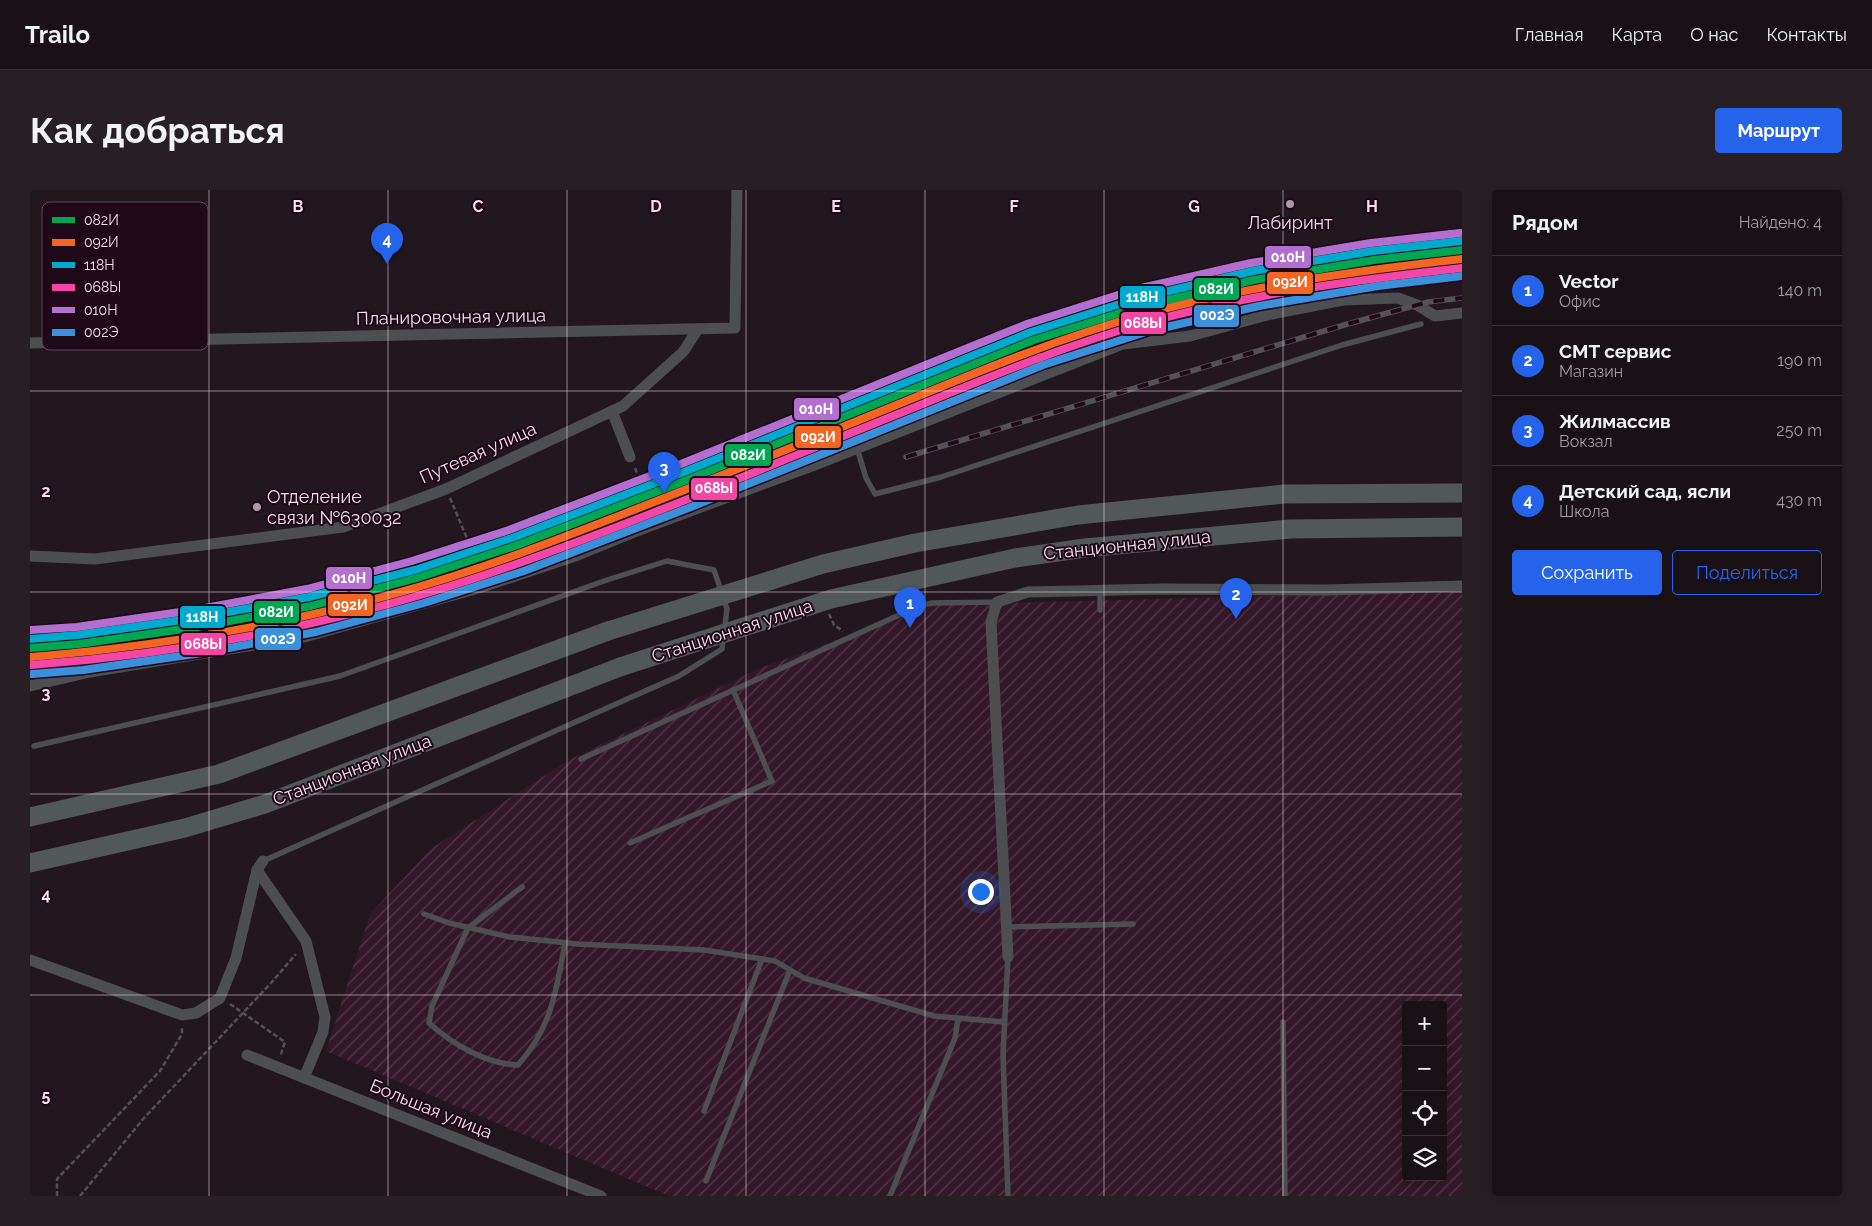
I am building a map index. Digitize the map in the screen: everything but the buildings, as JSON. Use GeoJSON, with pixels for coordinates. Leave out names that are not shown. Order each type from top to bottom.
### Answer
{"type":"FeatureCollection","features":[{"type":"Feature","properties":{"kind":"main road","name":"Станционная улица"},"geometry":{"type":"LineString","coordinates":[[30,817],[219,774],[608,632],[823,564],[906,546],[1078,515],[1284,494],[1462,493]]}},
{"type":"Feature","properties":{"kind":"main road","name":"Станционная улица"},"geometry":{"type":"LineString","coordinates":[[30,863],[226,817],[265,804],[620,667],[830,599],[1015,558],[1084,548],[1290,529],[1462,527]]}},
{"type":"Feature","properties":{"kind":"street","name":"Планировочная улица"},"geometry":{"type":"LineString","coordinates":[[208,339],[735,328],[737,190]]}},
{"type":"Feature","properties":{"kind":"street"},"geometry":{"type":"LineString","coordinates":[[30,686],[90,672],[308,636],[482,587],[578,556],[692,510],[858,448],[1123,344],[1190,336],[1267,315],[1343,300],[1398,298],[1417,305],[1435,316],[1462,313]]}},
{"type":"Feature","properties":{"kind":"street","name":"Путевая улица"},"geometry":{"type":"LineString","coordinates":[[30,556],[95,559],[343,527],[446,489],[624,406],[683,352],[698,329]]}},
{"type":"Feature","properties":{"kind":"street"},"geometry":{"type":"LineString","coordinates":[[612,411],[630,457]]}},
{"type":"Feature","properties":{"kind":"street"},"geometry":{"type":"LineString","coordinates":[[1008,957],[991,622],[997,602],[1028,592],[1328,590],[1462,586]]}},
{"type":"Feature","properties":{"kind":"street"},"geometry":{"type":"LineString","coordinates":[[260,865],[306,941],[324,1017],[323,1032],[304,1078]]}},
{"type":"Feature","properties":{"kind":"street"},"geometry":{"type":"LineString","coordinates":[[30,960],[182,1015],[196,1013],[220,998],[236,958],[260,865]]}},
{"type":"Feature","properties":{"kind":"street","name":"Большая улица"},"geometry":{"type":"LineString","coordinates":[[247,1055],[601,1196]]}},
{"type":"Feature","properties":{"kind":"lane"},"geometry":{"type":"LineString","coordinates":[[858,448],[866,478],[875,494],[941,477],[1342,345],[1422,324]]}},
{"type":"Feature","properties":{"kind":"lane"},"geometry":{"type":"LineString","coordinates":[[34,746],[340,676],[604,581],[667,561],[714,570],[727,609],[722,649],[715,654],[679,676],[260,865]]}},
{"type":"Feature","properties":{"kind":"lane"},"geometry":{"type":"LineString","coordinates":[[1100,591],[1100,610]]}},
{"type":"Feature","properties":{"kind":"lane"},"geometry":{"type":"LineString","coordinates":[[581,759],[919,606],[932,603],[997,602]]}},
{"type":"Feature","properties":{"kind":"lane"},"geometry":{"type":"LineString","coordinates":[[630,843],[772,780],[733,690]]}},
{"type":"Feature","properties":{"kind":"lane"},"geometry":{"type":"LineString","coordinates":[[522,887],[468,928],[432,1006],[429,1023],[442,1035],[482,1056],[505,1064],[518,1065],[532,1050],[548,1021],[565,943]]}},
{"type":"Feature","properties":{"kind":"lane"},"geometry":{"type":"LineString","coordinates":[[424,914],[449,923],[510,937],[565,943],[704,950],[775,961],[804,978],[925,1013],[958,1019],[1004,1022]]}},
{"type":"Feature","properties":{"kind":"lane"},"geometry":{"type":"LineString","coordinates":[[1006,927],[1134,924]]}},
{"type":"Feature","properties":{"kind":"lane"},"geometry":{"type":"LineString","coordinates":[[1008,957],[1003,1054],[1008,1196]]}},
{"type":"Feature","properties":{"kind":"lane"},"geometry":{"type":"LineString","coordinates":[[704,1111],[762,959]]}},
{"type":"Feature","properties":{"kind":"lane"},"geometry":{"type":"LineString","coordinates":[[706,1181],[790,970]]}},
{"type":"Feature","properties":{"kind":"lane"},"geometry":{"type":"LineString","coordinates":[[890,1196],[955,1038],[958,1019]]}},
{"type":"Feature","properties":{"kind":"lane"},"geometry":{"type":"LineString","coordinates":[[1283,1022],[1286,1196]]}},
{"type":"Feature","properties":{"kind":"path"},"geometry":{"type":"LineString","coordinates":[[472,551],[875,398]]}},
{"type":"Feature","properties":{"kind":"path"},"geometry":{"type":"LineString","coordinates":[[706,491],[858,431]]}},
{"type":"Feature","properties":{"kind":"path"},"geometry":{"type":"LineString","coordinates":[[630,457],[642,487]]}},
{"type":"Feature","properties":{"kind":"path"},"geometry":{"type":"LineString","coordinates":[[679,473],[692,510]]}},
{"type":"Feature","properties":{"kind":"path"},"geometry":{"type":"LineString","coordinates":[[446,489],[482,576],[488,574]]}},
{"type":"Feature","properties":{"kind":"path"},"geometry":{"type":"LineString","coordinates":[[688,498],[697,494]]}},
{"type":"Feature","properties":{"kind":"path"},"geometry":{"type":"LineString","coordinates":[[551,550],[606,529]]}},
{"type":"Feature","properties":{"kind":"path"},"geometry":{"type":"LineString","coordinates":[[829,614],[834,625]]}},
{"type":"Feature","properties":{"kind":"path"},"geometry":{"type":"LineString","coordinates":[[80,1196],[144,1118],[284,969],[306,941]]}},
{"type":"Feature","properties":{"kind":"path"},"geometry":{"type":"LineString","coordinates":[[220,998],[244,1012],[285,1042],[276,1067]]}},
{"type":"Feature","properties":{"kind":"path"},"geometry":{"type":"LineString","coordinates":[[57,1196],[58,1179],[160,1072],[182,1034],[182,1015]]}},
{"type":"Feature","properties":{"kind":"shaded area"},"geometry":{"type":"Polygon","coordinates":[[[1462,591],[1462,1196],[669,1196],[326,1051],[370,914],[432,848],[569,760],[758,669],[934,605],[1462,591]]]}},
{"type":"Feature","properties":{"kind":"railway"},"geometry":{"type":"LineString","coordinates":[[906,457],[1344,325],[1428,302],[1462,298]]}},
{"type":"Feature","properties":{"kind":"transit line","name":"010Н"},"geometry":{"type":"LineString","coordinates":[[30,630],[77,627],[194,610],[307,589],[412,561],[509,530],[676,466],[1027,324],[1137,289],[1251,263],[1371,243],[1460,233]]}},
{"type":"Feature","properties":{"kind":"transit line","name":"118Н"},"geometry":{"type":"LineString","coordinates":[[30,639],[78,635],[196,618],[309,597],[415,570],[512,538],[679,474],[1031,332],[1139,298],[1253,271],[1373,251],[1461,241]]}},
{"type":"Feature","properties":{"kind":"transit line","name":"082И"},"geometry":{"type":"LineString","coordinates":[[30,648],[79,644],[197,627],[311,606],[417,578],[515,546],[682,482],[1034,340],[1142,306],[1254,280],[1374,260],[1462,250]]}},
{"type":"Feature","properties":{"kind":"transit line","name":"092И"},"geometry":{"type":"LineString","coordinates":[[31,657],[156,643],[218,633],[279,622],[402,592],[462,574],[567,536],[981,371],[1111,324],[1184,304],[1262,287],[1342,274],[1462,259]]}},
{"type":"Feature","properties":{"kind":"transit line","name":"068Ы"},"geometry":{"type":"LineString","coordinates":[[31,665],[94,659],[218,642],[280,630],[402,600],[522,562],[617,527],[990,377],[1113,332],[1184,313],[1263,296],[1342,283],[1462,268]]}},
{"type":"Feature","properties":{"kind":"transit line","name":"002Э"},"geometry":{"type":"LineString","coordinates":[[32,674],[83,670],[202,653],[316,632],[424,603],[524,571],[691,507],[1043,365],[1149,331],[1259,306],[1378,286],[1462,276]]}},
{"type":"Feature","properties":{"kind":"place","name":"Лабиринт"},"geometry":{"type":"Point","coordinates":[1290,204]}},
{"type":"Feature","properties":{"kind":"place","name":"Детский сад, ясли"},"geometry":{"type":"Point","coordinates":[387,264]}},
{"type":"Feature","properties":{"kind":"place","name":"Жилмассив"},"geometry":{"type":"Point","coordinates":[664,493]}},
{"type":"Feature","properties":{"kind":"place","name":"Отделение связи №630032"},"geometry":{"type":"Point","coordinates":[257,507]}},
{"type":"Feature","properties":{"kind":"place","name":"СМТ сервис"},"geometry":{"type":"Point","coordinates":[1236,619]}},
{"type":"Feature","properties":{"kind":"place","name":"Vector"},"geometry":{"type":"Point","coordinates":[910,628]}}]}
